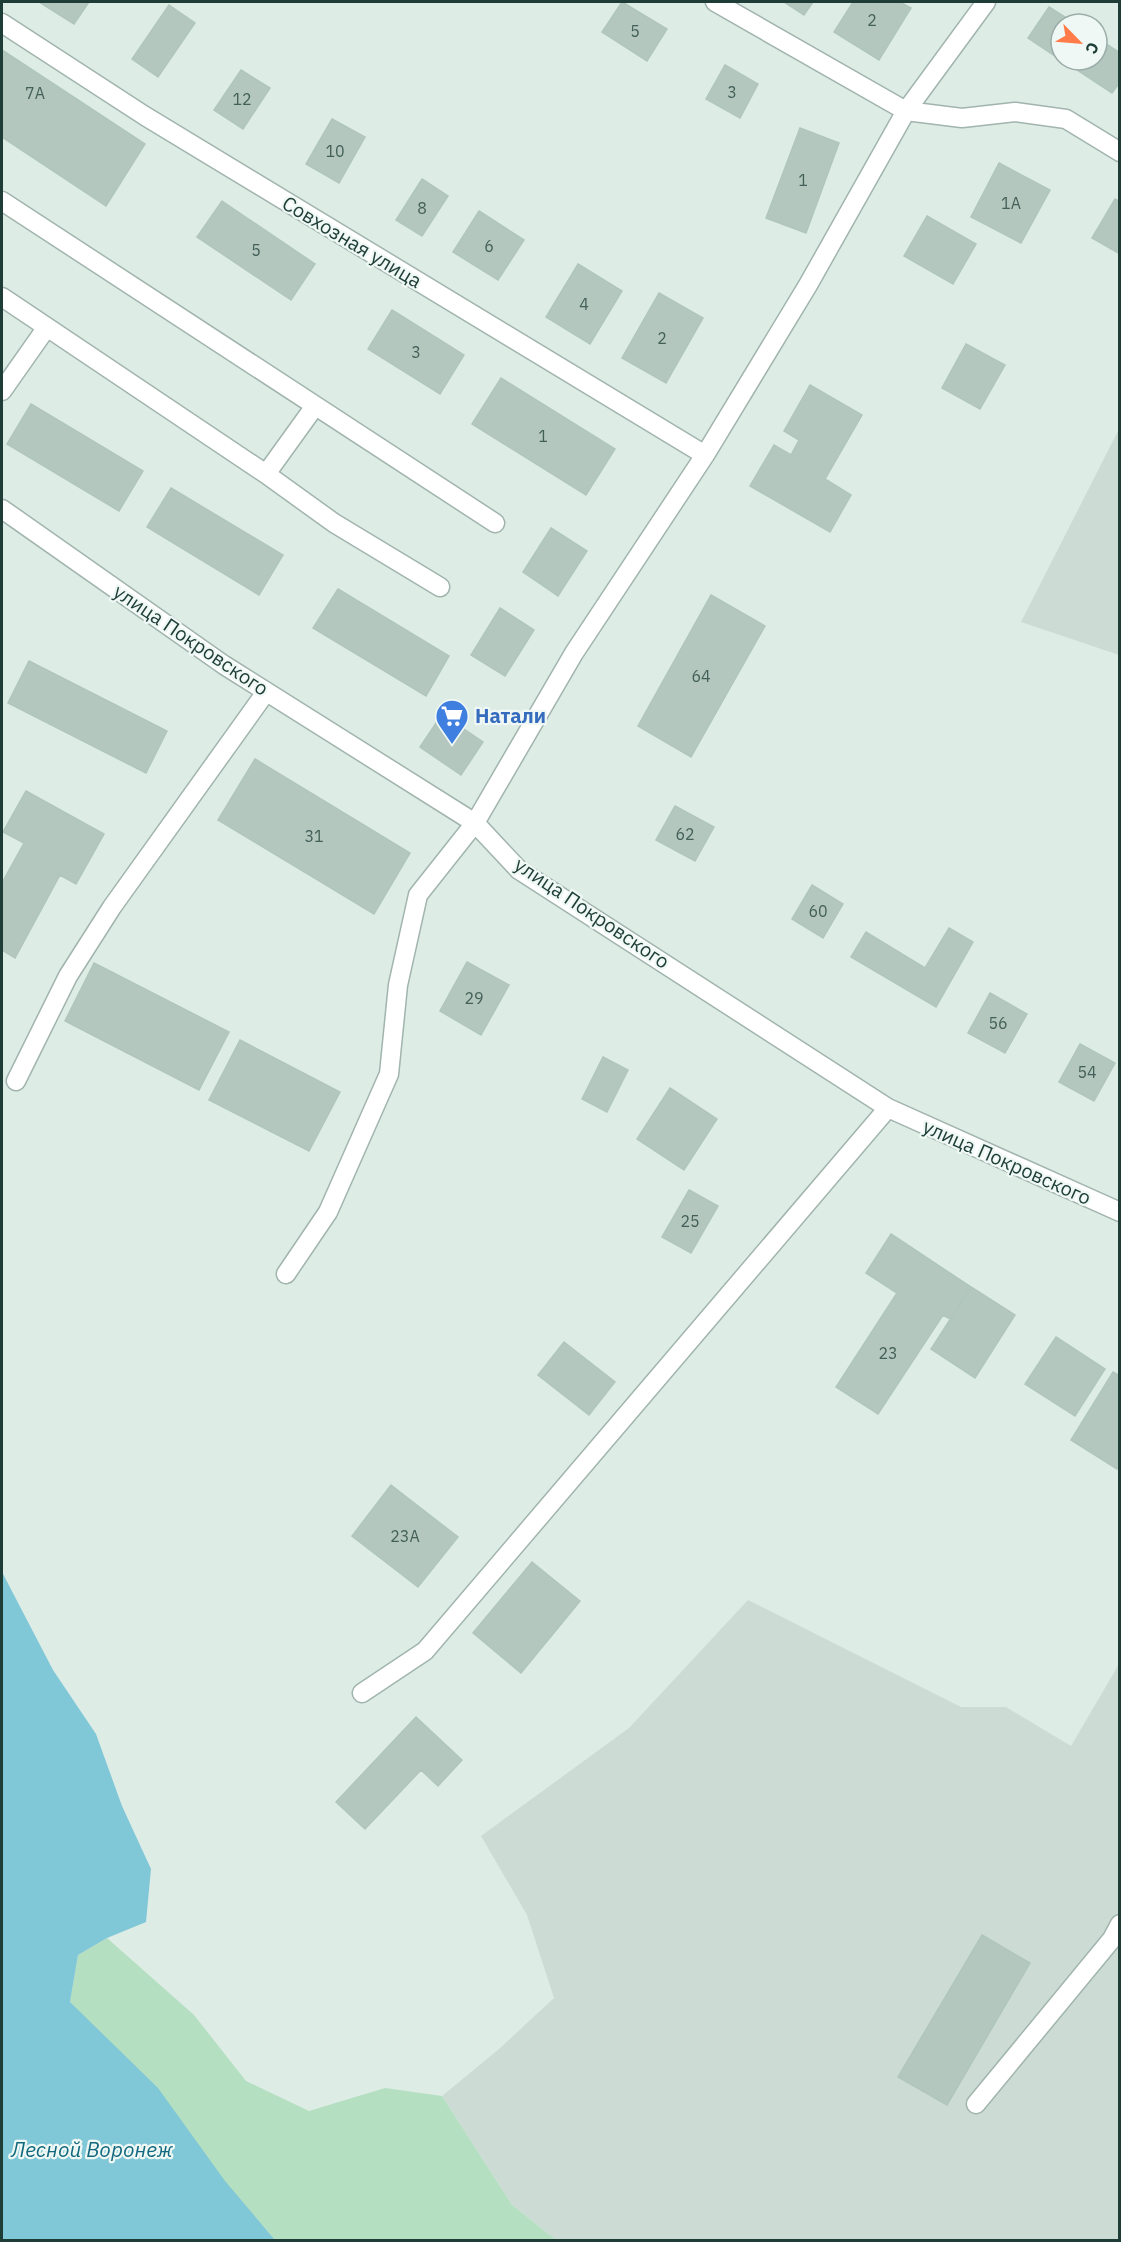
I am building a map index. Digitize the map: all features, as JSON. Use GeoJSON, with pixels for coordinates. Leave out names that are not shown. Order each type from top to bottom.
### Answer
{"type":"FeatureCollection","features":[{"type":"Feature","properties":{"kind":"street"},"geometry":{"type":"LineString","coordinates":[[715,2],[906,111],[962,118],[1015,112],[1066,119],[1119,152]]}},
{"type":"Feature","properties":{"kind":"street"},"geometry":{"type":"LineString","coordinates":[[286,1274],[328,1212],[389,1074],[398,985],[417,895],[475,823],[574,652],[705,455],[808,285],[906,111],[986,2]]}},
{"type":"Feature","properties":{"kind":"street","name":"Совхозная улица"},"geometry":{"type":"LineString","coordinates":[[2,23],[145,117],[705,455]]}},
{"type":"Feature","properties":{"kind":"street"},"geometry":{"type":"LineString","coordinates":[[2,201],[495,523]]}},
{"type":"Feature","properties":{"kind":"street"},"geometry":{"type":"LineString","coordinates":[[2,297],[266,474],[334,523],[440,587]]}},
{"type":"Feature","properties":{"kind":"street"},"geometry":{"type":"LineString","coordinates":[[2,391],[47,327]]}},
{"type":"Feature","properties":{"kind":"street"},"geometry":{"type":"LineString","coordinates":[[266,474],[315,406]]}},
{"type":"Feature","properties":{"kind":"street","name":"улица Покровского"},"geometry":{"type":"LineString","coordinates":[[2,509],[224,665],[475,823],[519,870],[888,1108],[1119,1212]]}},
{"type":"Feature","properties":{"kind":"street"},"geometry":{"type":"LineString","coordinates":[[16,1081],[68,976],[112,907],[266,692]]}},
{"type":"Feature","properties":{"kind":"street"},"geometry":{"type":"LineString","coordinates":[[363,1693],[424,1651],[888,1108]]}},
{"type":"Feature","properties":{"kind":"street"},"geometry":{"type":"LineString","coordinates":[[976,2104],[1112,1939],[1119,1924]]}},
{"type":"Feature","properties":{"kind":"shaded area"},"geometry":{"type":"Polygon","coordinates":[[[1119,429],[1119,655],[1021,622],[1119,429]]]}},
{"type":"Feature","properties":{"kind":"shaded area"},"geometry":{"type":"Polygon","coordinates":[[[748,1600],[961,1707],[1006,1707],[1071,1746],[1119,1664],[1119,2240],[556,2240],[512,2205],[442,2096],[499,2049],[554,1998],[527,1915],[481,1836],[629,1728],[748,1600]]]}},
{"type":"Feature","properties":{"kind":"green space"},"geometry":{"type":"Polygon","coordinates":[[[107,1938],[194,2015],[246,2081],[309,2111],[385,2088],[442,2096],[512,2205],[556,2240],[275,2240],[70,2002],[78,1955],[107,1938]]]}},
{"type":"Feature","properties":{"kind":"water","name":"Лесной Воронеж"},"geometry":{"type":"Polygon","coordinates":[[[2,1572],[53,1670],[96,1734],[122,1806],[151,1869],[146,1922],[107,1938],[78,1955],[70,2002],[158,2088],[225,2181],[275,2240],[2,2240],[2,1572]]]}},
{"type":"Feature","properties":{"kind":"building"},"geometry":{"type":"Polygon","coordinates":[[[39,2],[89,2],[74,24],[39,2]]]}},
{"type":"Feature","properties":{"kind":"building"},"geometry":{"type":"Polygon","coordinates":[[[622,2],[667,29],[647,61],[602,32],[622,2]]]}},
{"type":"Feature","properties":{"kind":"building"},"geometry":{"type":"Polygon","coordinates":[[[784,2],[813,2],[804,15],[784,2]]]}},
{"type":"Feature","properties":{"kind":"building"},"geometry":{"type":"Polygon","coordinates":[[[853,2],[900,2],[911,8],[879,60],[834,32],[853,2]]]}},
{"type":"Feature","properties":{"kind":"building"},"geometry":{"type":"Polygon","coordinates":[[[169,5],[195,23],[158,77],[132,59],[169,5]]]}},
{"type":"Feature","properties":{"kind":"building"},"geometry":{"type":"Polygon","coordinates":[[[1049,7],[1057,12],[1049,12],[1049,52],[1028,38],[1049,7]]]}},
{"type":"Feature","properties":{"kind":"building"},"geometry":{"type":"Polygon","coordinates":[[[1109,46],[1120,53],[1120,82],[1112,93],[1080,72],[1109,72],[1109,46]]]}},
{"type":"Feature","properties":{"kind":"building"},"geometry":{"type":"Polygon","coordinates":[[[2,50],[145,144],[106,206],[2,137],[2,50]]]}},
{"type":"Feature","properties":{"kind":"building"},"geometry":{"type":"Polygon","coordinates":[[[725,65],[758,84],[740,118],[706,99],[725,65]]]}},
{"type":"Feature","properties":{"kind":"building"},"geometry":{"type":"Polygon","coordinates":[[[241,70],[270,88],[243,129],[214,110],[241,70]]]}},
{"type":"Feature","properties":{"kind":"building"},"geometry":{"type":"Polygon","coordinates":[[[332,119],[365,137],[339,183],[306,164],[332,119]]]}},
{"type":"Feature","properties":{"kind":"building"},"geometry":{"type":"Polygon","coordinates":[[[800,128],[839,143],[806,233],[766,218],[800,128]]]}},
{"type":"Feature","properties":{"kind":"building"},"geometry":{"type":"Polygon","coordinates":[[[999,163],[1050,190],[1021,243],[971,217],[999,163]]]}},
{"type":"Feature","properties":{"kind":"building"},"geometry":{"type":"Polygon","coordinates":[[[422,179],[448,196],[422,236],[396,220],[422,179]]]}},
{"type":"Feature","properties":{"kind":"building"},"geometry":{"type":"Polygon","coordinates":[[[1115,199],[1120,202],[1120,254],[1092,238],[1115,199]]]}},
{"type":"Feature","properties":{"kind":"building"},"geometry":{"type":"Polygon","coordinates":[[[222,201],[315,264],[291,300],[197,237],[222,201]]]}},
{"type":"Feature","properties":{"kind":"building"},"geometry":{"type":"Polygon","coordinates":[[[479,211],[524,240],[498,280],[453,252],[479,211]]]}},
{"type":"Feature","properties":{"kind":"building"},"geometry":{"type":"Polygon","coordinates":[[[927,216],[976,244],[953,284],[904,256],[927,216]]]}},
{"type":"Feature","properties":{"kind":"building"},"geometry":{"type":"Polygon","coordinates":[[[578,264],[622,291],[590,344],[546,317],[578,264]]]}},
{"type":"Feature","properties":{"kind":"building"},"geometry":{"type":"Polygon","coordinates":[[[659,293],[703,318],[666,383],[622,358],[659,293]]]}},
{"type":"Feature","properties":{"kind":"building"},"geometry":{"type":"Polygon","coordinates":[[[392,310],[464,355],[440,394],[368,349],[392,310]]]}},
{"type":"Feature","properties":{"kind":"building"},"geometry":{"type":"Polygon","coordinates":[[[966,344],[1005,365],[980,409],[942,388],[966,344]]]}},
{"type":"Feature","properties":{"kind":"building"},"geometry":{"type":"Polygon","coordinates":[[[501,378],[615,449],[586,495],[472,424],[501,378]]]}},
{"type":"Feature","properties":{"kind":"building"},"geometry":{"type":"Polygon","coordinates":[[[810,385],[862,415],[825,479],[851,495],[830,532],[750,486],[774,445],[791,455],[799,440],[784,431],[810,385]]]}},
{"type":"Feature","properties":{"kind":"building"},"geometry":{"type":"Polygon","coordinates":[[[31,404],[143,471],[119,511],[7,444],[31,404]]]}},
{"type":"Feature","properties":{"kind":"building"},"geometry":{"type":"Polygon","coordinates":[[[171,488],[283,555],[259,595],[147,527],[171,488]]]}},
{"type":"Feature","properties":{"kind":"building"},"geometry":{"type":"Polygon","coordinates":[[[551,528],[587,551],[558,596],[523,572],[551,528]]]}},
{"type":"Feature","properties":{"kind":"building"},"geometry":{"type":"Polygon","coordinates":[[[338,589],[449,656],[426,696],[313,628],[338,589]]]}},
{"type":"Feature","properties":{"kind":"building"},"geometry":{"type":"Polygon","coordinates":[[[711,595],[765,626],[691,757],[638,726],[711,595]]]}},
{"type":"Feature","properties":{"kind":"building"},"geometry":{"type":"Polygon","coordinates":[[[500,608],[534,630],[505,676],[471,655],[500,608]]]}},
{"type":"Feature","properties":{"kind":"building"},"geometry":{"type":"Polygon","coordinates":[[[29,661],[167,731],[146,773],[8,703],[29,661]]]}},
{"type":"Feature","properties":{"kind":"building","name":"Натали"},"geometry":{"type":"Polygon","coordinates":[[[442,714],[483,742],[461,775],[420,747],[442,714]]]}},
{"type":"Feature","properties":{"kind":"building"},"geometry":{"type":"Polygon","coordinates":[[[255,759],[410,853],[374,914],[218,820],[255,759]]]}},
{"type":"Feature","properties":{"kind":"building"},"geometry":{"type":"Polygon","coordinates":[[[26,791],[104,834],[76,884],[60,875],[15,958],[2,950],[2,883],[24,843],[3,832],[26,791]]]}},
{"type":"Feature","properties":{"kind":"building"},"geometry":{"type":"Polygon","coordinates":[[[675,806],[714,827],[695,861],[656,840],[675,806]]]}},
{"type":"Feature","properties":{"kind":"building"},"geometry":{"type":"Polygon","coordinates":[[[812,885],[843,904],[823,938],[792,919],[812,885]]]}},
{"type":"Feature","properties":{"kind":"building"},"geometry":{"type":"Polygon","coordinates":[[[949,928],[973,942],[936,1007],[851,957],[866,932],[925,968],[949,928]]]}},
{"type":"Feature","properties":{"kind":"building"},"geometry":{"type":"Polygon","coordinates":[[[467,962],[509,985],[481,1035],[440,1011],[467,962]]]}},
{"type":"Feature","properties":{"kind":"building"},"geometry":{"type":"Polygon","coordinates":[[[94,963],[229,1032],[199,1090],[65,1021],[94,963]]]}},
{"type":"Feature","properties":{"kind":"building"},"geometry":{"type":"Polygon","coordinates":[[[990,993],[1027,1014],[1005,1053],[968,1033],[990,993]]]}},
{"type":"Feature","properties":{"kind":"building"},"geometry":{"type":"Polygon","coordinates":[[[240,1040],[340,1092],[309,1151],[209,1100],[240,1040]]]}},
{"type":"Feature","properties":{"kind":"building"},"geometry":{"type":"Polygon","coordinates":[[[1080,1044],[1115,1063],[1094,1101],[1059,1082],[1080,1044]]]}},
{"type":"Feature","properties":{"kind":"building"},"geometry":{"type":"Polygon","coordinates":[[[603,1057],[628,1070],[607,1112],[582,1099],[603,1057]]]}},
{"type":"Feature","properties":{"kind":"building"},"geometry":{"type":"Polygon","coordinates":[[[670,1088],[717,1119],[684,1170],[637,1139],[670,1088]]]}},
{"type":"Feature","properties":{"kind":"building"},"geometry":{"type":"Polygon","coordinates":[[[689,1190],[718,1206],[691,1253],[662,1237],[689,1190]]]}},
{"type":"Feature","properties":{"kind":"building"},"geometry":{"type":"Polygon","coordinates":[[[891,1234],[971,1287],[950,1319],[943,1315],[878,1414],[836,1387],[897,1293],[866,1273],[891,1234]]]}},
{"type":"Feature","properties":{"kind":"building"},"geometry":{"type":"Polygon","coordinates":[[[971,1287],[1015,1315],[975,1378],[931,1349],[971,1287]]]}},
{"type":"Feature","properties":{"kind":"building"},"geometry":{"type":"Polygon","coordinates":[[[1056,1337],[1105,1369],[1075,1416],[1025,1384],[1056,1337]]]}},
{"type":"Feature","properties":{"kind":"building"},"geometry":{"type":"Polygon","coordinates":[[[564,1342],[615,1382],[589,1415],[538,1375],[564,1342]]]}},
{"type":"Feature","properties":{"kind":"building"},"geometry":{"type":"Polygon","coordinates":[[[1113,1372],[1120,1376],[1120,1465],[1117,1469],[1071,1440],[1113,1372]]]}},
{"type":"Feature","properties":{"kind":"building"},"geometry":{"type":"Polygon","coordinates":[[[391,1485],[458,1537],[418,1587],[352,1536],[391,1485]]]}},
{"type":"Feature","properties":{"kind":"building"},"geometry":{"type":"Polygon","coordinates":[[[532,1562],[580,1601],[521,1673],[473,1633],[532,1562]]]}},
{"type":"Feature","properties":{"kind":"building"},"geometry":{"type":"Polygon","coordinates":[[[416,1717],[462,1760],[438,1786],[421,1770],[365,1829],[336,1802],[416,1717]]]}},
{"type":"Feature","properties":{"kind":"building"},"geometry":{"type":"Polygon","coordinates":[[[982,1935],[1030,1963],[947,2105],[898,2077],[982,1935]]]}},
{"type":"Feature","properties":{"kind":"place","name":"Натали"},"geometry":{"type":"Point","coordinates":[452,745]}}]}
